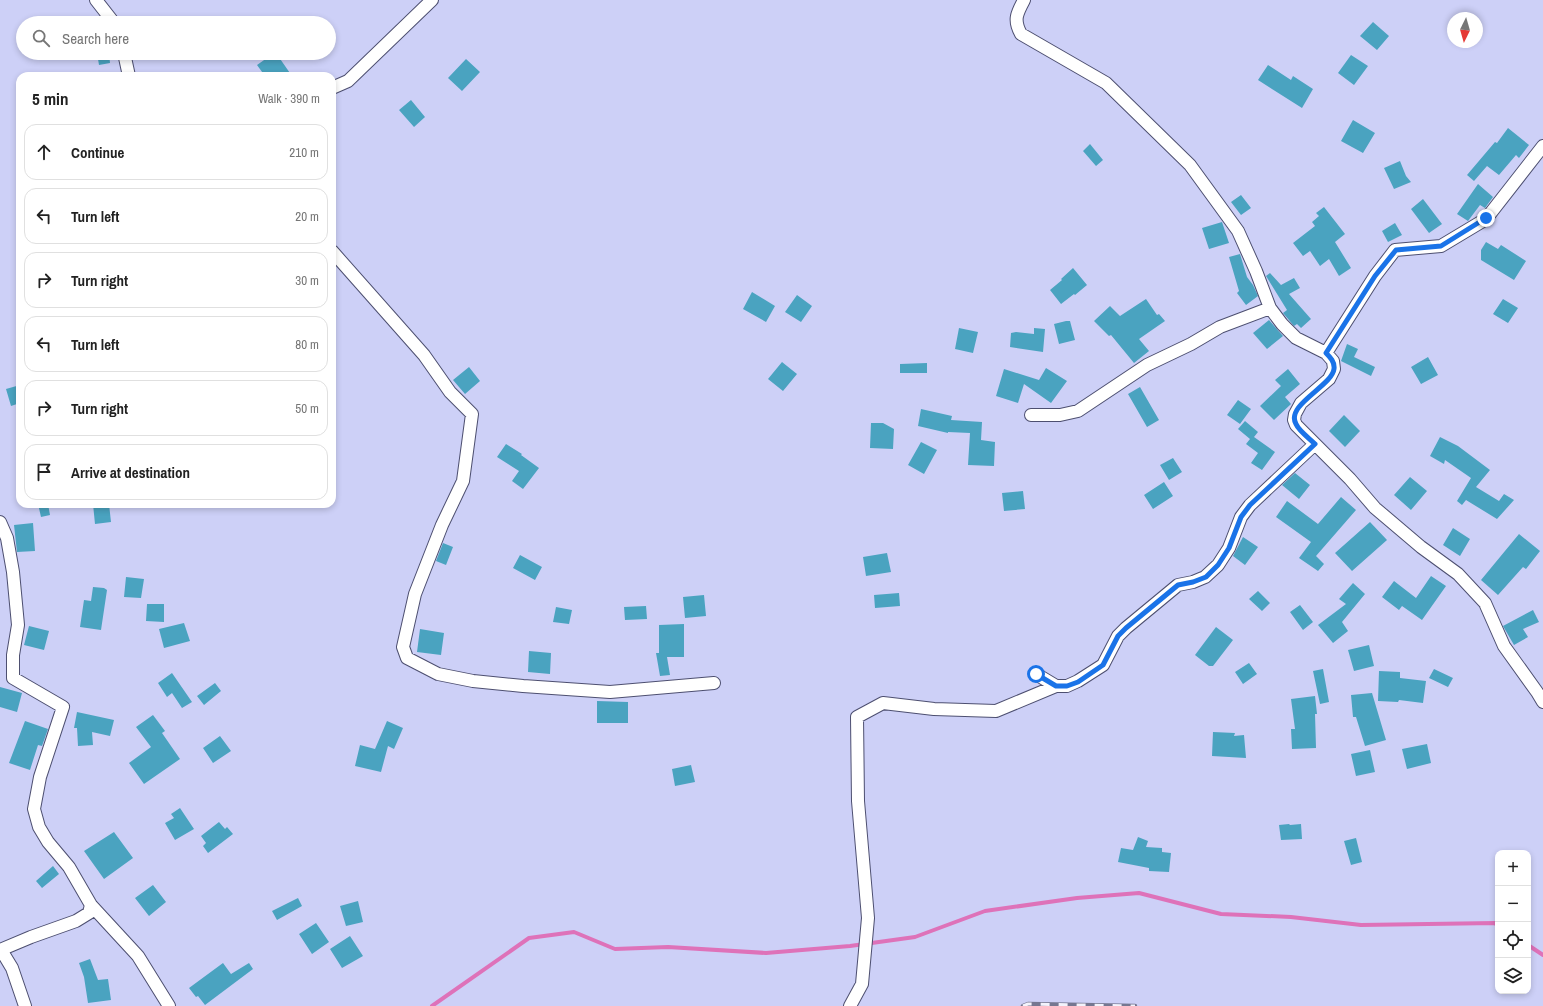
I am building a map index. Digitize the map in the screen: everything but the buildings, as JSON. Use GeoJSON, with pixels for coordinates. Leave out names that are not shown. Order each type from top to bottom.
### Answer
{"type":"FeatureCollection","features":[{"type":"Feature","properties":{"kind":"street"},"geometry":{"type":"LineString","coordinates":[[96,0],[109,16]]}},
{"type":"Feature","properties":{"kind":"street"},"geometry":{"type":"LineString","coordinates":[[336,86],[348,80],[432,0]]}},
{"type":"Feature","properties":{"kind":"street"},"geometry":{"type":"LineString","coordinates":[[1024,0],[1017,14],[1016,26],[1021,34],[1106,83],[1190,165],[1238,231],[1256,271],[1270,308],[1282,324],[1296,338],[1326,353],[1333,361],[1334,369],[1329,379],[1302,403],[1295,414],[1294,420],[1296,425],[1350,479],[1375,508],[1420,547],[1458,574],[1485,603],[1504,646],[1543,702]]}},
{"type":"Feature","properties":{"kind":"street"},"geometry":{"type":"LineString","coordinates":[[126,60],[128,72]]}},
{"type":"Feature","properties":{"kind":"street"},"geometry":{"type":"LineString","coordinates":[[1326,353],[1375,276],[1396,250],[1441,246],[1486,218],[1543,146]]}},
{"type":"Feature","properties":{"kind":"street"},"geometry":{"type":"LineString","coordinates":[[336,256],[424,355],[450,392],[472,414],[463,481],[442,526],[415,594],[403,647],[407,658],[438,674],[473,681],[523,686],[610,692],[714,683]]}},
{"type":"Feature","properties":{"kind":"street"},"geometry":{"type":"LineString","coordinates":[[1030,415],[1060,415],[1078,411],[1147,365],[1191,344],[1220,327],[1270,308]]}},
{"type":"Feature","properties":{"kind":"street"},"geometry":{"type":"LineString","coordinates":[[850,1006],[862,984],[868,918],[858,801],[857,717],[883,703],[934,709],[996,711],[1056,686],[1067,686],[1078,682],[1103,665],[1118,636],[1126,628],[1178,585],[1193,582],[1206,577],[1218,565],[1229,548],[1241,517],[1250,505],[1315,444]]}},
{"type":"Feature","properties":{"kind":"street"},"geometry":{"type":"LineString","coordinates":[[0,522],[7,538],[13,572],[18,625],[13,655],[13,678],[63,707],[40,777],[34,809],[39,827],[48,842],[69,867],[92,905],[138,956],[169,1006]]}},
{"type":"Feature","properties":{"kind":"street"},"geometry":{"type":"LineString","coordinates":[[1036,674],[1056,686]]}},
{"type":"Feature","properties":{"kind":"street"},"geometry":{"type":"LineString","coordinates":[[25,1006],[12,968],[1,950],[31,937],[76,922],[89,913],[92,905]]}},
{"type":"Feature","properties":{"kind":"waterway"},"geometry":{"type":"LineString","coordinates":[[432,1006],[529,938],[574,932],[615,949],[668,947],[766,953],[850,946],[915,937],[985,911],[1077,898],[1139,893],[1221,914],[1291,917],[1361,925],[1495,923]]}},
{"type":"Feature","properties":{"kind":"waterway"},"geometry":{"type":"LineString","coordinates":[[1531,947],[1543,955]]}},
{"type":"Feature","properties":{"kind":"railway"},"geometry":{"type":"LineString","coordinates":[[1023,1006],[1028,1004],[1135,1006]]}},
{"type":"Feature","properties":{"kind":"route"},"geometry":{"type":"LineString","coordinates":[[1036,674],[1056,686],[1067,686],[1078,682],[1103,665],[1118,636],[1162,597],[1178,585],[1193,582],[1206,577],[1218,565],[1229,548],[1241,517],[1250,505],[1315,444],[1296,425],[1294,420],[1295,414],[1302,403],[1329,379],[1334,369],[1333,361],[1326,353],[1375,276],[1396,250],[1441,246],[1486,218]]}}]}
